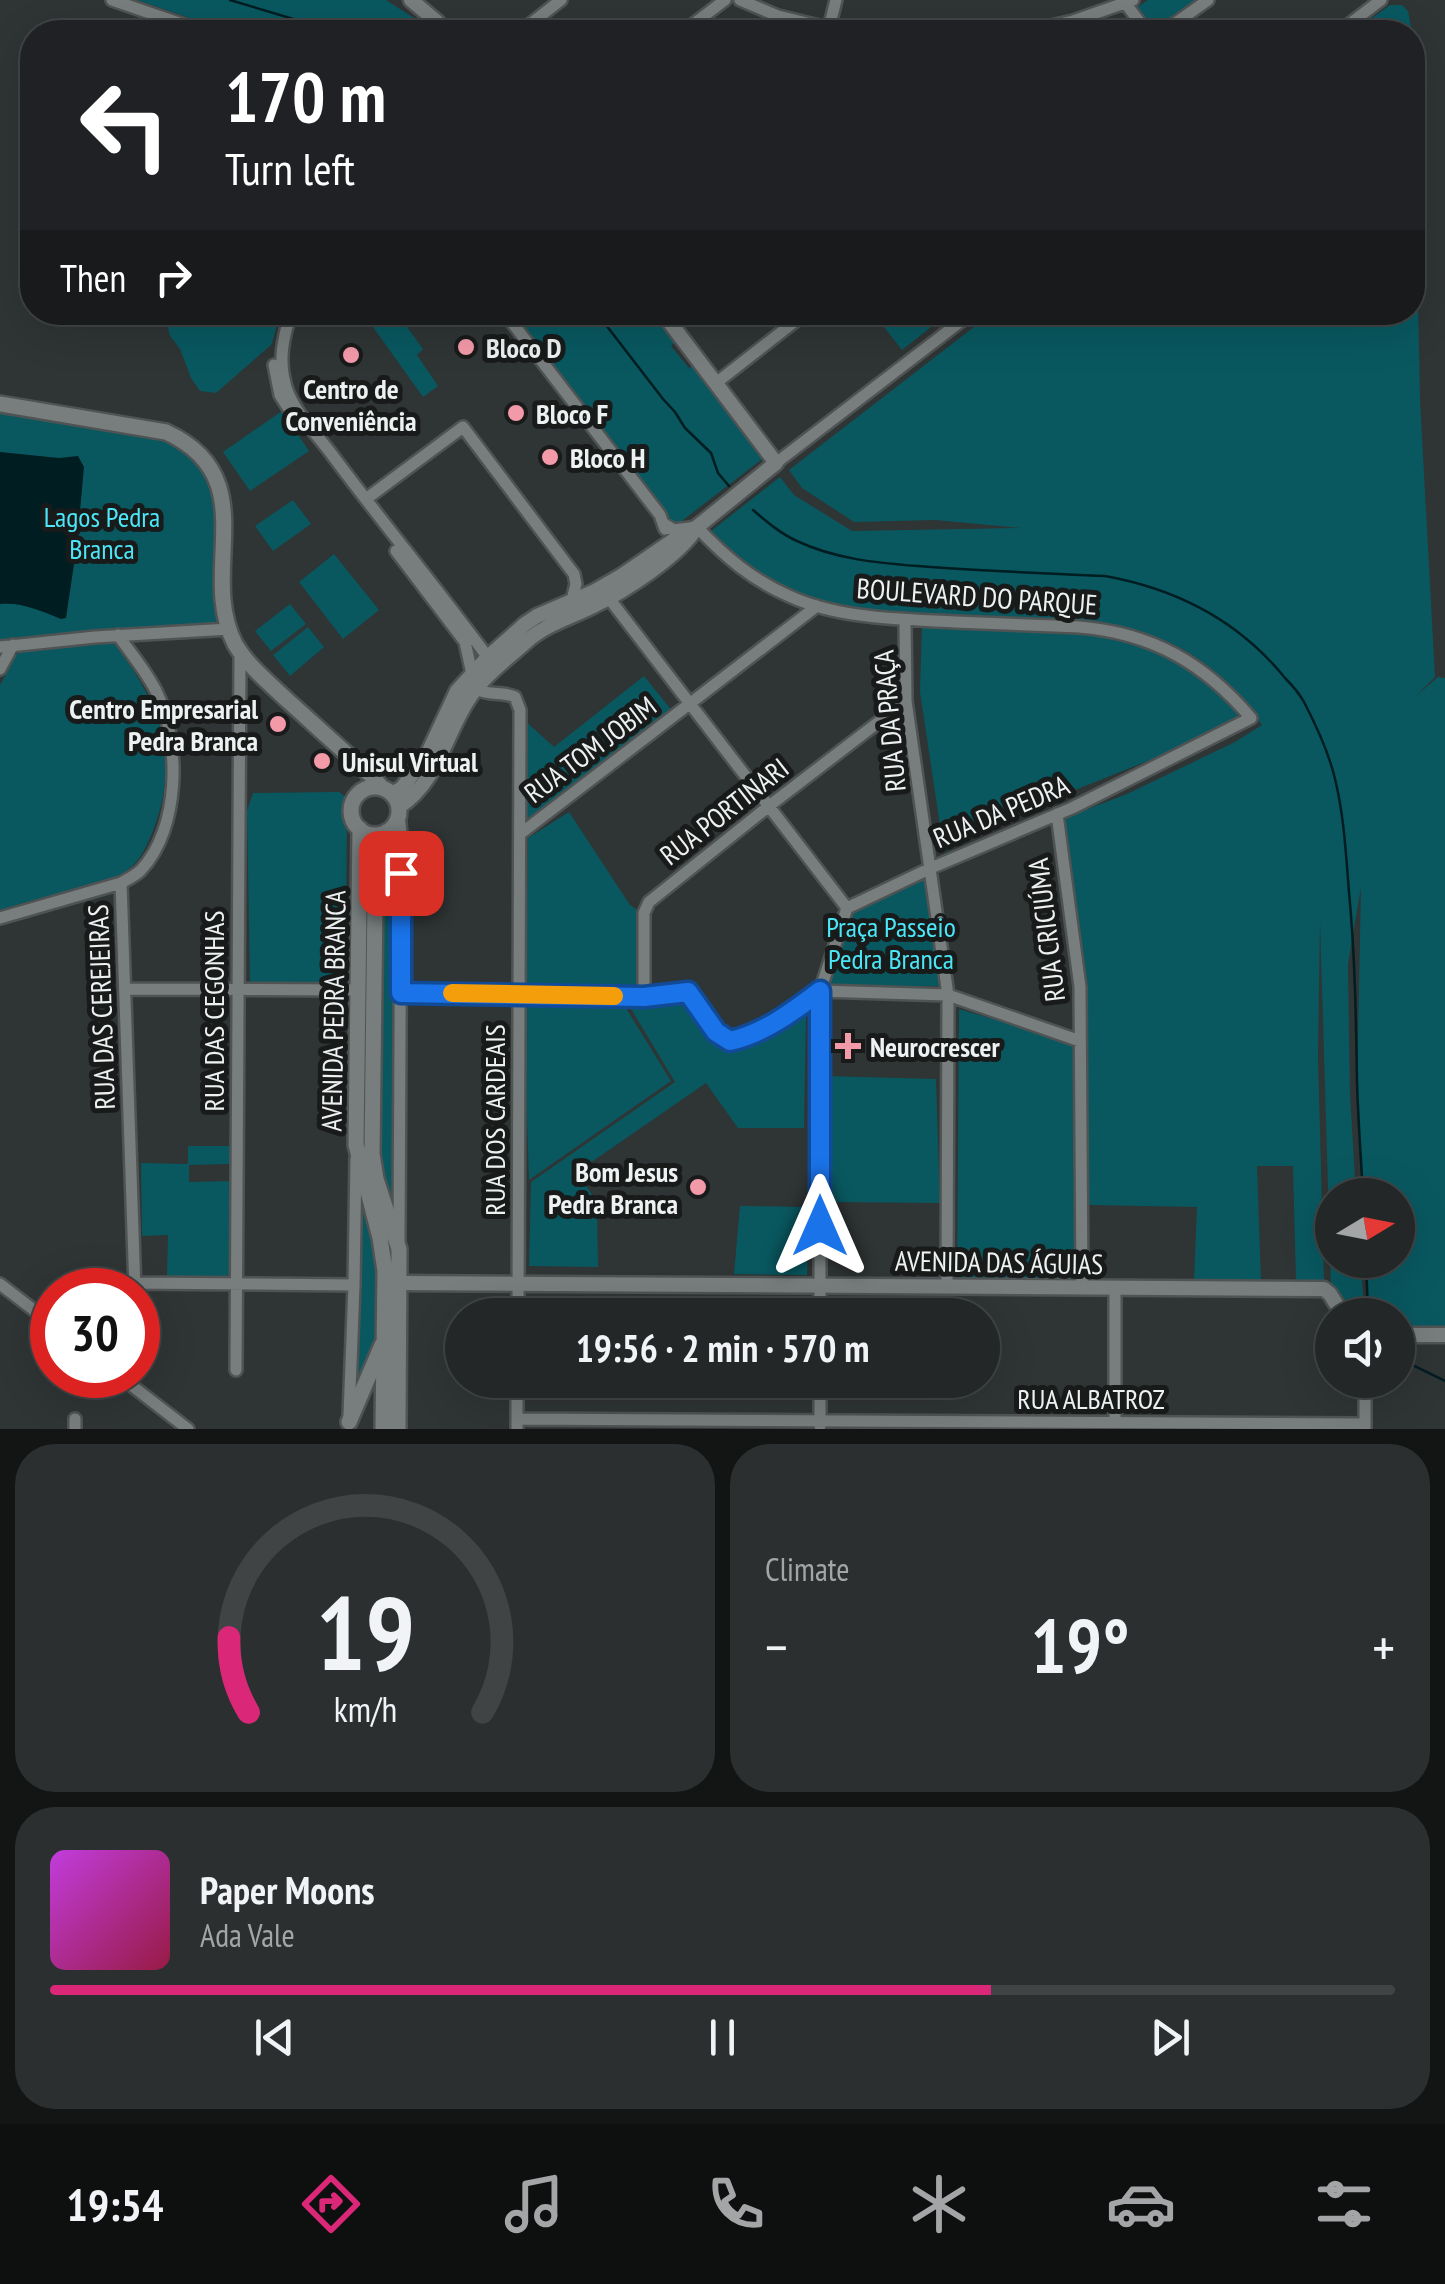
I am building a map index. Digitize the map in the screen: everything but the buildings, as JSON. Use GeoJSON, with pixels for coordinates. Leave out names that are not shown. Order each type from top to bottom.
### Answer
{"type":"FeatureCollection","features":[{"type":"Feature","properties":{"kind":"main road"},"geometry":{"type":"LineString","coordinates":[[1,403],[166,432],[198,451],[210,466],[222,499],[224,608],[240,652],[393,801],[392,828],[372,834],[360,829],[352,818],[352,805],[358,794],[370,788],[393,801]]}},
{"type":"Feature","properties":{"kind":"main road"},"geometry":{"type":"LineString","coordinates":[[347,754],[358,794]]}},
{"type":"Feature","properties":{"kind":"main road","name":"AVENIDA PEDRA BRANCA"},"geometry":{"type":"LineString","coordinates":[[360,829],[356,1145],[384,1263],[382,1429]]}},
{"type":"Feature","properties":{"kind":"main road","name":"AVENIDA PEDRA BRANCA"},"geometry":{"type":"LineString","coordinates":[[386,832],[374,898],[372,1154],[399,1249],[398,1429]]}},
{"type":"Feature","properties":{"kind":"main road"},"geometry":{"type":"LineString","coordinates":[[349,1426],[385,1337]]}},
{"type":"Feature","properties":{"kind":"street"},"geometry":{"type":"LineString","coordinates":[[112,0],[170,20]]}},
{"type":"Feature","properties":{"kind":"street"},"geometry":{"type":"LineString","coordinates":[[411,0],[435,20]]}},
{"type":"Feature","properties":{"kind":"street"},"geometry":{"type":"LineString","coordinates":[[535,20],[561,0]]}},
{"type":"Feature","properties":{"kind":"street"},"geometry":{"type":"LineString","coordinates":[[699,20],[725,0]]}},
{"type":"Feature","properties":{"kind":"street"},"geometry":{"type":"LineString","coordinates":[[740,0],[791,20]]}},
{"type":"Feature","properties":{"kind":"street"},"geometry":{"type":"LineString","coordinates":[[1180,20],[1208,0]]}},
{"type":"Feature","properties":{"kind":"street"},"geometry":{"type":"LineString","coordinates":[[1354,20],[1381,0]]}},
{"type":"Feature","properties":{"kind":"street"},"geometry":{"type":"LineString","coordinates":[[1076,20],[1127,1]]}},
{"type":"Feature","properties":{"kind":"street"},"geometry":{"type":"LineString","coordinates":[[282,325],[274,346],[280,396],[465,642],[474,681]]}},
{"type":"Feature","properties":{"kind":"street"},"geometry":{"type":"LineString","coordinates":[[285,325],[281,360],[288,392],[299,411],[492,663]]}},
{"type":"Feature","properties":{"kind":"street"},"geometry":{"type":"LineString","coordinates":[[514,325],[660,515],[666,545]]}},
{"type":"Feature","properties":{"kind":"street"},"geometry":{"type":"LineString","coordinates":[[672,325],[776,463]]}},
{"type":"Feature","properties":{"kind":"street"},"geometry":{"type":"LineString","coordinates":[[716,383],[790,325]]}},
{"type":"Feature","properties":{"kind":"street"},"geometry":{"type":"LineString","coordinates":[[393,801],[411,800],[438,762],[474,681],[537,616],[621,576],[697,527],[956,325]]}},
{"type":"Feature","properties":{"kind":"street"},"geometry":{"type":"LineString","coordinates":[[366,499],[464,427],[574,574],[572,600]]}},
{"type":"Feature","properties":{"kind":"street"},"geometry":{"type":"LineString","coordinates":[[664,524],[674,530],[697,527]]}},
{"type":"Feature","properties":{"kind":"street"},"geometry":{"type":"LineString","coordinates":[[492,663],[539,631],[608,598],[688,543],[697,527]]}},
{"type":"Feature","properties":{"kind":"street","name":"BOULEVARD DO PARQUE"},"geometry":{"type":"LineString","coordinates":[[697,527],[752,576],[791,598],[817,606],[905,620],[1079,627],[1132,636],[1194,664],[1252,718]]}},
{"type":"Feature","properties":{"kind":"street"},"geometry":{"type":"LineString","coordinates":[[608,598],[848,908],[820,991],[820,1298]]}},
{"type":"Feature","properties":{"kind":"street","name":"RUA TOM JOBIM"},"geometry":{"type":"LineString","coordinates":[[520,834],[817,606]]}},
{"type":"Feature","properties":{"kind":"street","name":"RUA DA PRAÇA"},"geometry":{"type":"LineString","coordinates":[[905,620],[906,701],[948,996],[947,1287]]}},
{"type":"Feature","properties":{"kind":"street"},"geometry":{"type":"LineString","coordinates":[[0,669],[7,646],[229,629]]}},
{"type":"Feature","properties":{"kind":"street","name":"RUA DAS CEREJEIRAS"},"geometry":{"type":"LineString","coordinates":[[118,635],[158,694],[173,759],[172,796],[164,830],[139,872],[122,884],[134,1268]]}},
{"type":"Feature","properties":{"kind":"street","name":"RUA DAS CEGONHAS"},"geometry":{"type":"LineString","coordinates":[[236,1370],[240,652]]}},
{"type":"Feature","properties":{"kind":"street","name":"RUA DOS CARDEAIS"},"geometry":{"type":"LineString","coordinates":[[474,681],[490,694],[510,694],[519,703],[518,1298]]}},
{"type":"Feature","properties":{"kind":"street","name":"RUA PORTINARI"},"geometry":{"type":"LineString","coordinates":[[644,997],[644,913],[649,902],[906,701]]}},
{"type":"Feature","properties":{"kind":"street","name":"RUA DA PEDRA"},"geometry":{"type":"LineString","coordinates":[[848,908],[1170,761],[1252,718]]}},
{"type":"Feature","properties":{"kind":"street","name":"AVENIDA PEDRA BRANCA"},"geometry":{"type":"LineString","coordinates":[[393,801],[402,833],[399,1249]]}},
{"type":"Feature","properties":{"kind":"street","name":"RUA CRICIÚMA"},"geometry":{"type":"LineString","coordinates":[[1056,814],[1080,987],[1082,1288]]}},
{"type":"Feature","properties":{"kind":"street"},"geometry":{"type":"LineString","coordinates":[[0,918],[122,884]]}},
{"type":"Feature","properties":{"kind":"street"},"geometry":{"type":"LineString","coordinates":[[126,989],[356,990]]}},
{"type":"Feature","properties":{"kind":"street"},"geometry":{"type":"LineString","coordinates":[[401,993],[644,997],[688,992],[716,1032],[730,1041],[789,1014],[820,991],[948,996],[1080,1041]]}},
{"type":"Feature","properties":{"kind":"street"},"geometry":{"type":"LineString","coordinates":[[349,1426],[356,1145]]}},
{"type":"Feature","properties":{"kind":"street","name":"AVENIDA DAS ÁGUIAS"},"geometry":{"type":"LineString","coordinates":[[401,1283],[1324,1289],[1333,1298]]}},
{"type":"Feature","properties":{"kind":"street"},"geometry":{"type":"LineString","coordinates":[[0,1284],[30,1307]]}},
{"type":"Feature","properties":{"kind":"street"},"geometry":{"type":"LineString","coordinates":[[160,1286],[354,1285]]}},
{"type":"Feature","properties":{"kind":"street"},"geometry":{"type":"LineString","coordinates":[[1115,1288],[1115,1426]]}},
{"type":"Feature","properties":{"kind":"street"},"geometry":{"type":"LineString","coordinates":[[1415,1335],[1445,1335]]}},
{"type":"Feature","properties":{"kind":"street"},"geometry":{"type":"LineString","coordinates":[[148,1398],[188,1429]]}},
{"type":"Feature","properties":{"kind":"street"},"geometry":{"type":"LineString","coordinates":[[517,1424],[518,1398]]}},
{"type":"Feature","properties":{"kind":"street"},"geometry":{"type":"LineString","coordinates":[[820,1398],[820,1425]]}},
{"type":"Feature","properties":{"kind":"street"},"geometry":{"type":"LineString","coordinates":[[1365,1398],[1365,1427]]}},
{"type":"Feature","properties":{"kind":"street","name":"RUA ALBATROZ"},"geometry":{"type":"LineString","coordinates":[[517,1424],[1365,1427]]}},
{"type":"Feature","properties":{"kind":"green space"},"geometry":{"type":"Polygon","coordinates":[[[137,0],[386,0],[417,20],[196,20],[137,0]]]}},
{"type":"Feature","properties":{"kind":"green space"},"geometry":{"type":"Polygon","coordinates":[[[1148,0],[1199,0],[1172,20],[1142,20],[1134,9],[1148,0]]]}},
{"type":"Feature","properties":{"kind":"green space"},"geometry":{"type":"Polygon","coordinates":[[[1390,5],[1402,5],[1410,20],[1369,20],[1390,5]]]}},
{"type":"Feature","properties":{"kind":"green space"},"geometry":{"type":"Polygon","coordinates":[[[167,325],[277,325],[272,344],[216,393],[200,391],[167,325]]]}},
{"type":"Feature","properties":{"kind":"green space"},"geometry":{"type":"Polygon","coordinates":[[[372,325],[406,325],[423,349],[417,355],[438,386],[423,397],[372,325]]]}},
{"type":"Feature","properties":{"kind":"green space"},"geometry":{"type":"Polygon","coordinates":[[[519,325],[666,325],[678,340],[671,346],[689,368],[696,363],[762,451],[761,460],[674,527],[668,526],[519,325]]]}},
{"type":"Feature","properties":{"kind":"green space"},"geometry":{"type":"Polygon","coordinates":[[[882,325],[934,325],[902,350],[882,325]]]}},
{"type":"Feature","properties":{"kind":"green space"},"geometry":{"type":"Polygon","coordinates":[[[976,325],[1419,325],[1435,677],[1415,697],[1438,677],[1445,678],[1445,1326],[1415,1326],[1415,1298],[1367,1298],[1367,1278],[1415,1278],[1415,1178],[1362,1178],[1357,1093],[1361,887],[1348,964],[1355,1178],[1328,1178],[1320,921],[1321,1178],[1315,1178],[1315,1278],[1324,1281],[1296,1281],[1293,1166],[1257,1166],[1261,1281],[1194,1280],[1197,1207],[1089,1205],[1090,1279],[957,1278],[959,1009],[1085,1046],[1088,987],[1064,818],[1127,794],[1262,725],[1208,666],[1181,648],[1150,635],[1087,622],[884,612],[823,601],[761,573],[711,531],[780,477],[794,495],[852,531],[1021,528],[935,520],[854,522],[802,488],[789,470],[976,325]]]}},
{"type":"Feature","properties":{"kind":"green space","name":"Lagos Pedra Branca"},"geometry":{"type":"Polygon","coordinates":[[[0,409],[160,439],[189,453],[206,472],[216,499],[218,611],[211,626],[0,640],[0,409]]]}},
{"type":"Feature","properties":{"kind":"green space"},"geometry":{"type":"Polygon","coordinates":[[[282,411],[309,451],[250,491],[223,452],[282,411]]]}},
{"type":"Feature","properties":{"kind":"green space"},"geometry":{"type":"Polygon","coordinates":[[[293,500],[311,524],[273,551],[255,526],[293,500]]]}},
{"type":"Feature","properties":{"kind":"green space"},"geometry":{"type":"Polygon","coordinates":[[[334,554],[379,610],[343,639],[299,582],[334,554]]]}},
{"type":"Feature","properties":{"kind":"green space"},"geometry":{"type":"Polygon","coordinates":[[[290,604],[306,624],[271,651],[255,631],[290,604]]]}},
{"type":"Feature","properties":{"kind":"green space"},"geometry":{"type":"Polygon","coordinates":[[[922,624],[1079,631],[1131,640],[1191,667],[1246,717],[1035,806],[944,852],[920,692],[922,624]]]}},
{"type":"Feature","properties":{"kind":"green space"},"geometry":{"type":"Polygon","coordinates":[[[308,627],[324,647],[290,676],[273,655],[308,627]]]}},
{"type":"Feature","properties":{"kind":"green space"},"geometry":{"type":"Polygon","coordinates":[[[114,643],[143,687],[161,730],[165,777],[151,835],[137,862],[118,876],[0,910],[0,685],[18,652],[114,643]]]}},
{"type":"Feature","properties":{"kind":"green space"},"geometry":{"type":"Polygon","coordinates":[[[644,676],[673,712],[524,825],[524,720],[554,747],[644,676]]]}},
{"type":"Feature","properties":{"kind":"green space"},"geometry":{"type":"Polygon","coordinates":[[[339,792],[347,798],[346,981],[250,982],[247,811],[253,793],[339,792]]]}},
{"type":"Feature","properties":{"kind":"green space"},"geometry":{"type":"Polygon","coordinates":[[[569,812],[630,905],[642,913],[643,995],[526,992],[528,838],[569,812]]]}},
{"type":"Feature","properties":{"kind":"green space"},"geometry":{"type":"Polygon","coordinates":[[[397,834],[394,1214],[378,1153],[380,879],[385,850],[397,834]]]}},
{"type":"Feature","properties":{"kind":"green space","name":"Praça Passeio Pedra Branca"},"geometry":{"type":"Polygon","coordinates":[[[928,873],[943,981],[940,986],[827,984],[851,911],[928,873]]]}},
{"type":"Feature","properties":{"kind":"green space"},"geometry":{"type":"Polygon","coordinates":[[[687,995],[723,1042],[806,1013],[804,1128],[738,1128],[706,1083],[577,1172],[597,1202],[598,1267],[529,1266],[531,1182],[675,1082],[625,999],[687,995]]]}},
{"type":"Feature","properties":{"kind":"green space"},"geometry":{"type":"Polygon","coordinates":[[[621,1000],[671,1081],[529,1180],[523,1001],[621,1000]]]}},
{"type":"Feature","properties":{"kind":"green space"},"geometry":{"type":"Polygon","coordinates":[[[823,1076],[936,1079],[940,1203],[833,1202],[823,1197],[823,1076]]]}},
{"type":"Feature","properties":{"kind":"green space"},"geometry":{"type":"Polygon","coordinates":[[[188,1146],[230,1146],[230,1164],[189,1165],[189,1182],[233,1181],[231,1271],[227,1276],[167,1276],[168,1235],[142,1236],[141,1163],[188,1164],[188,1146]]]}},
{"type":"Feature","properties":{"kind":"green space"},"geometry":{"type":"Polygon","coordinates":[[[359,1194],[382,1275],[378,1341],[356,1392],[359,1194]]]}},
{"type":"Feature","properties":{"kind":"green space"},"geometry":{"type":"Polygon","coordinates":[[[740,1206],[809,1207],[807,1275],[734,1274],[740,1206]]]}},
{"type":"Feature","properties":{"kind":"green space"},"geometry":{"type":"Polygon","coordinates":[[[1331,1278],[1362,1278],[1363,1298],[1340,1298],[1331,1286],[1331,1278]]]}},
{"type":"Feature","properties":{"kind":"shaded area"},"geometry":{"type":"Polygon","coordinates":[[[0,452],[78,456],[84,467],[66,618],[24,606],[0,604],[0,452]]]}},
{"type":"Feature","properties":{"kind":"waterway"},"geometry":{"type":"LineString","coordinates":[[230,0],[297,20]]}},
{"type":"Feature","properties":{"kind":"waterway"},"geometry":{"type":"LineString","coordinates":[[606,325],[685,428],[711,453],[718,473],[729,486]]}},
{"type":"Feature","properties":{"kind":"waterway"},"geometry":{"type":"LineString","coordinates":[[753,510],[797,541],[856,559],[941,568],[1105,576],[1157,589],[1227,624],[1293,686],[1326,749],[1343,821],[1353,939],[1362,1178]]}},
{"type":"Feature","properties":{"kind":"waterway"},"geometry":{"type":"LineString","coordinates":[[1367,1278],[1367,1298]]}},
{"type":"Feature","properties":{"kind":"waterway"},"geometry":{"type":"LineString","coordinates":[[1415,1366],[1445,1381]]}},
{"type":"Feature","properties":{"kind":"slow traffic"},"geometry":{"type":"LineString","coordinates":[[452,993],[614,996]]}},
{"type":"Feature","properties":{"kind":"place","name":"Bloco D"},"geometry":{"type":"Point","coordinates":[466,347]}},
{"type":"Feature","properties":{"kind":"place","name":"Centro de Conveniência"},"geometry":{"type":"Point","coordinates":[351,355]}},
{"type":"Feature","properties":{"kind":"place","name":"Bloco F"},"geometry":{"type":"Point","coordinates":[516,413]}},
{"type":"Feature","properties":{"kind":"place","name":"Bloco H"},"geometry":{"type":"Point","coordinates":[550,457]}},
{"type":"Feature","properties":{"kind":"place","name":"Centro Empresarial Pedra Branca"},"geometry":{"type":"Point","coordinates":[278,724]}},
{"type":"Feature","properties":{"kind":"place","name":"Unisul Virtual"},"geometry":{"type":"Point","coordinates":[322,761]}},
{"type":"Feature","properties":{"kind":"place","name":"Neurocrescer"},"geometry":{"type":"Point","coordinates":[848,1046]}},
{"type":"Feature","properties":{"kind":"place","name":"Bom Jesus Pedra Branca"},"geometry":{"type":"Point","coordinates":[698,1187]}},
{"type":"Feature","properties":{"kind":"route"},"geometry":{"type":"LineString","coordinates":[[401,873],[401,993],[644,997],[688,992],[716,1032],[730,1041],[789,1014],[820,991],[820,1226]]}}]}
